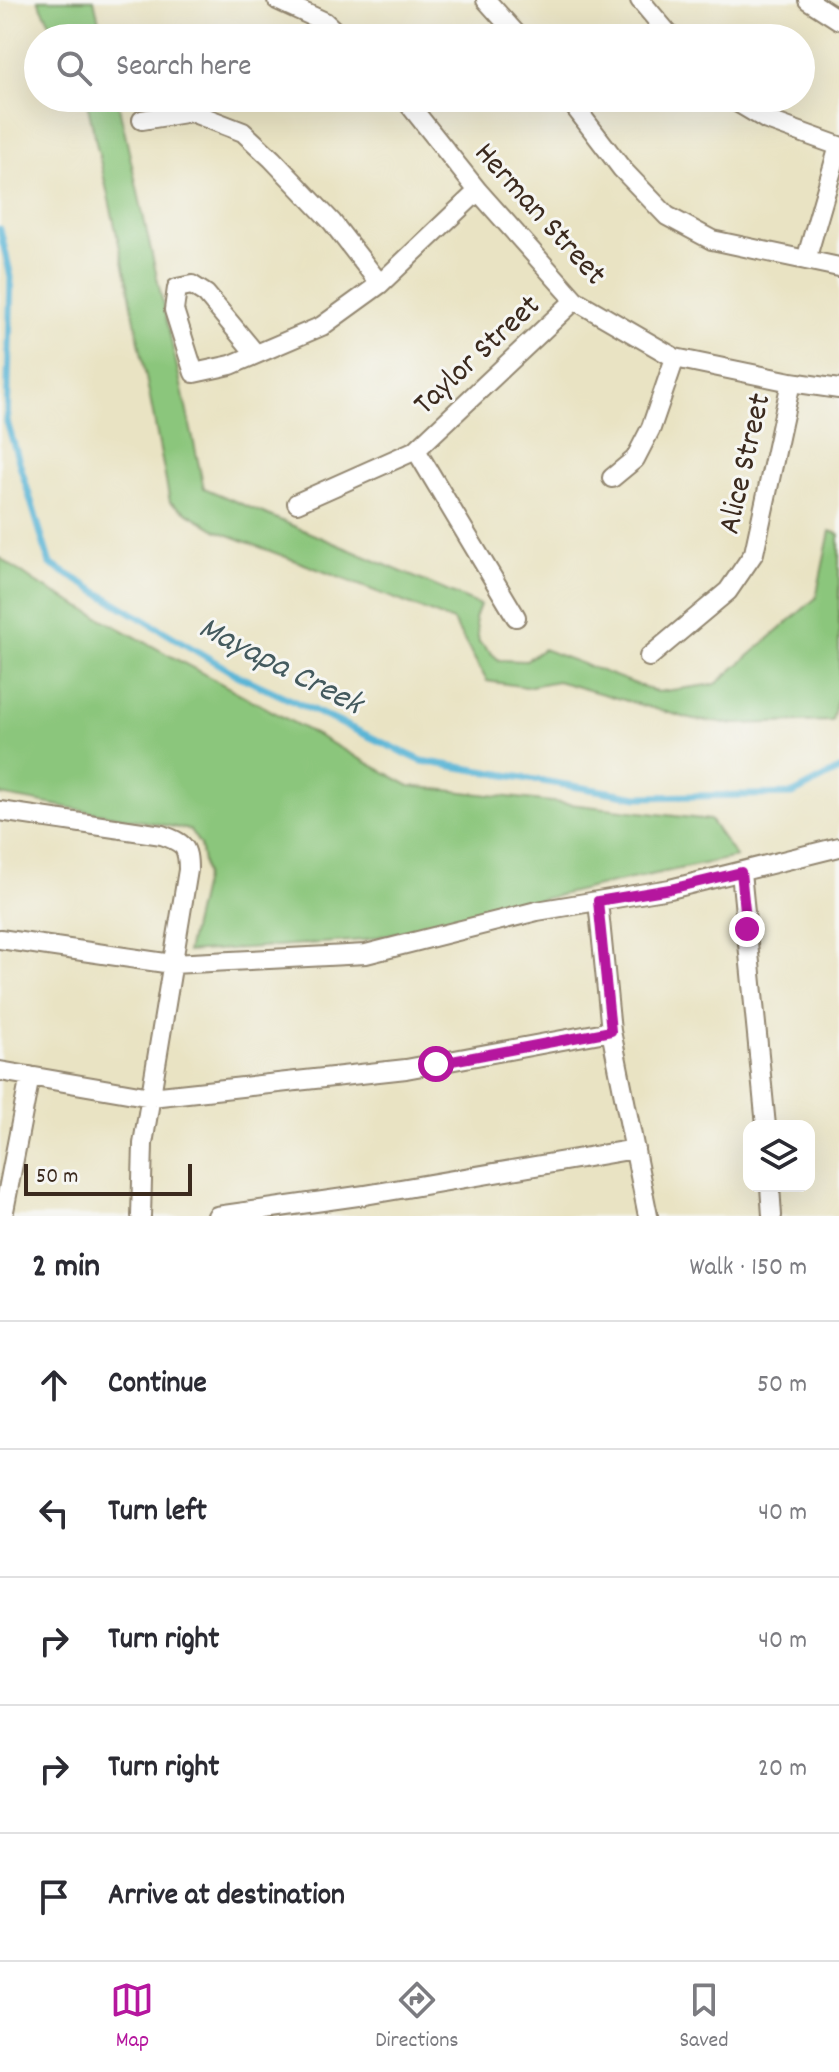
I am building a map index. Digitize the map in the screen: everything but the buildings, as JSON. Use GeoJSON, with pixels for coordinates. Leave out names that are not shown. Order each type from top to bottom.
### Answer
{"type":"FeatureCollection","features":[{"type":"Feature","properties":{"kind":"street"},"geometry":{"type":"LineString","coordinates":[[277,0],[327,24]]}},
{"type":"Feature","properties":{"kind":"street"},"geometry":{"type":"LineString","coordinates":[[486,0],[507,24]]}},
{"type":"Feature","properties":{"kind":"street"},"geometry":{"type":"LineString","coordinates":[[640,0],[660,24]]}},
{"type":"Feature","properties":{"kind":"street"},"geometry":{"type":"LineString","coordinates":[[808,0],[839,20]]}},
{"type":"Feature","properties":{"kind":"street"},"geometry":{"type":"LineString","coordinates":[[142,120],[191,112],[243,132],[332,222],[380,284]]}},
{"type":"Feature","properties":{"kind":"street","name":"Herman Street"},"geometry":{"type":"LineString","coordinates":[[415,112],[478,191],[575,300],[675,358],[839,389]]}},
{"type":"Feature","properties":{"kind":"street"},"geometry":{"type":"LineString","coordinates":[[579,112],[622,169],[667,216],[712,240],[839,267]]}},
{"type":"Feature","properties":{"kind":"street"},"geometry":{"type":"LineString","coordinates":[[754,112],[767,120],[839,146],[806,260]]}},
{"type":"Feature","properties":{"kind":"street"},"geometry":{"type":"LineString","coordinates":[[255,353],[206,294],[192,285],[177,288],[174,310],[194,373],[231,365],[322,326],[380,284],[478,191]]}},
{"type":"Feature","properties":{"kind":"street","name":"Taylor Street"},"geometry":{"type":"LineString","coordinates":[[297,503],[416,450],[575,300]]}},
{"type":"Feature","properties":{"kind":"street"},"geometry":{"type":"LineString","coordinates":[[612,478],[635,459],[651,428],[675,358]]}},
{"type":"Feature","properties":{"kind":"street","name":"Alice Street"},"geometry":{"type":"LineString","coordinates":[[649,657],[728,591],[754,553],[791,382]]}},
{"type":"Feature","properties":{"kind":"street","name":"Taylor Street"},"geometry":{"type":"LineString","coordinates":[[416,450],[516,617]]}},
{"type":"Feature","properties":{"kind":"street"},"geometry":{"type":"LineString","coordinates":[[0,811],[162,835],[179,842],[188,852],[188,870],[143,1144],[141,1216]]}},
{"type":"Feature","properties":{"kind":"street"},"geometry":{"type":"LineString","coordinates":[[0,939],[172,964],[366,954],[537,911],[670,889],[839,847]]}},
{"type":"Feature","properties":{"kind":"street"},"geometry":{"type":"LineString","coordinates":[[741,872],[765,1120]]}},
{"type":"Feature","properties":{"kind":"street"},"geometry":{"type":"LineString","coordinates":[[598,901],[611,1031],[648,1216]]}},
{"type":"Feature","properties":{"kind":"street"},"geometry":{"type":"LineString","coordinates":[[0,1071],[151,1097],[406,1069],[611,1031]]}},
{"type":"Feature","properties":{"kind":"street"},"geometry":{"type":"LineString","coordinates":[[3,1216],[30,1076]]}},
{"type":"Feature","properties":{"kind":"street"},"geometry":{"type":"LineString","coordinates":[[217,1216],[365,1195],[635,1149]]}},
{"type":"Feature","properties":{"kind":"street"},"geometry":{"type":"LineString","coordinates":[[770,1192],[772,1216]]}},
{"type":"Feature","properties":{"kind":"green space"},"geometry":{"type":"Polygon","coordinates":[[[38,0],[94,0],[100,24],[51,24],[38,0]]]}},
{"type":"Feature","properties":{"kind":"green space"},"geometry":{"type":"Polygon","coordinates":[[[89,112],[120,112],[204,488],[480,605],[475,618],[479,642],[499,660],[525,661],[543,649],[657,692],[716,684],[816,598],[830,531],[839,534],[839,691],[832,721],[736,724],[694,720],[557,681],[526,687],[487,681],[453,621],[218,531],[170,502],[127,279],[89,112]]]}},
{"type":"Feature","properties":{"kind":"green space"},"geometry":{"type":"Polygon","coordinates":[[[0,558],[38,584],[410,786],[710,820],[736,857],[365,940],[187,952],[205,874],[200,845],[190,830],[0,795],[0,558]]]}},
{"type":"Feature","properties":{"kind":"waterway","name":"Mayapa Creek"},"geometry":{"type":"LineString","coordinates":[[0,229],[11,277],[7,422],[50,564],[237,675],[422,761],[638,797],[793,794],[839,770]]}},
{"type":"Feature","properties":{"kind":"route"},"geometry":{"type":"LineString","coordinates":[[436,1064],[611,1031],[598,901],[670,889],[741,872],[747,929]]}}]}
